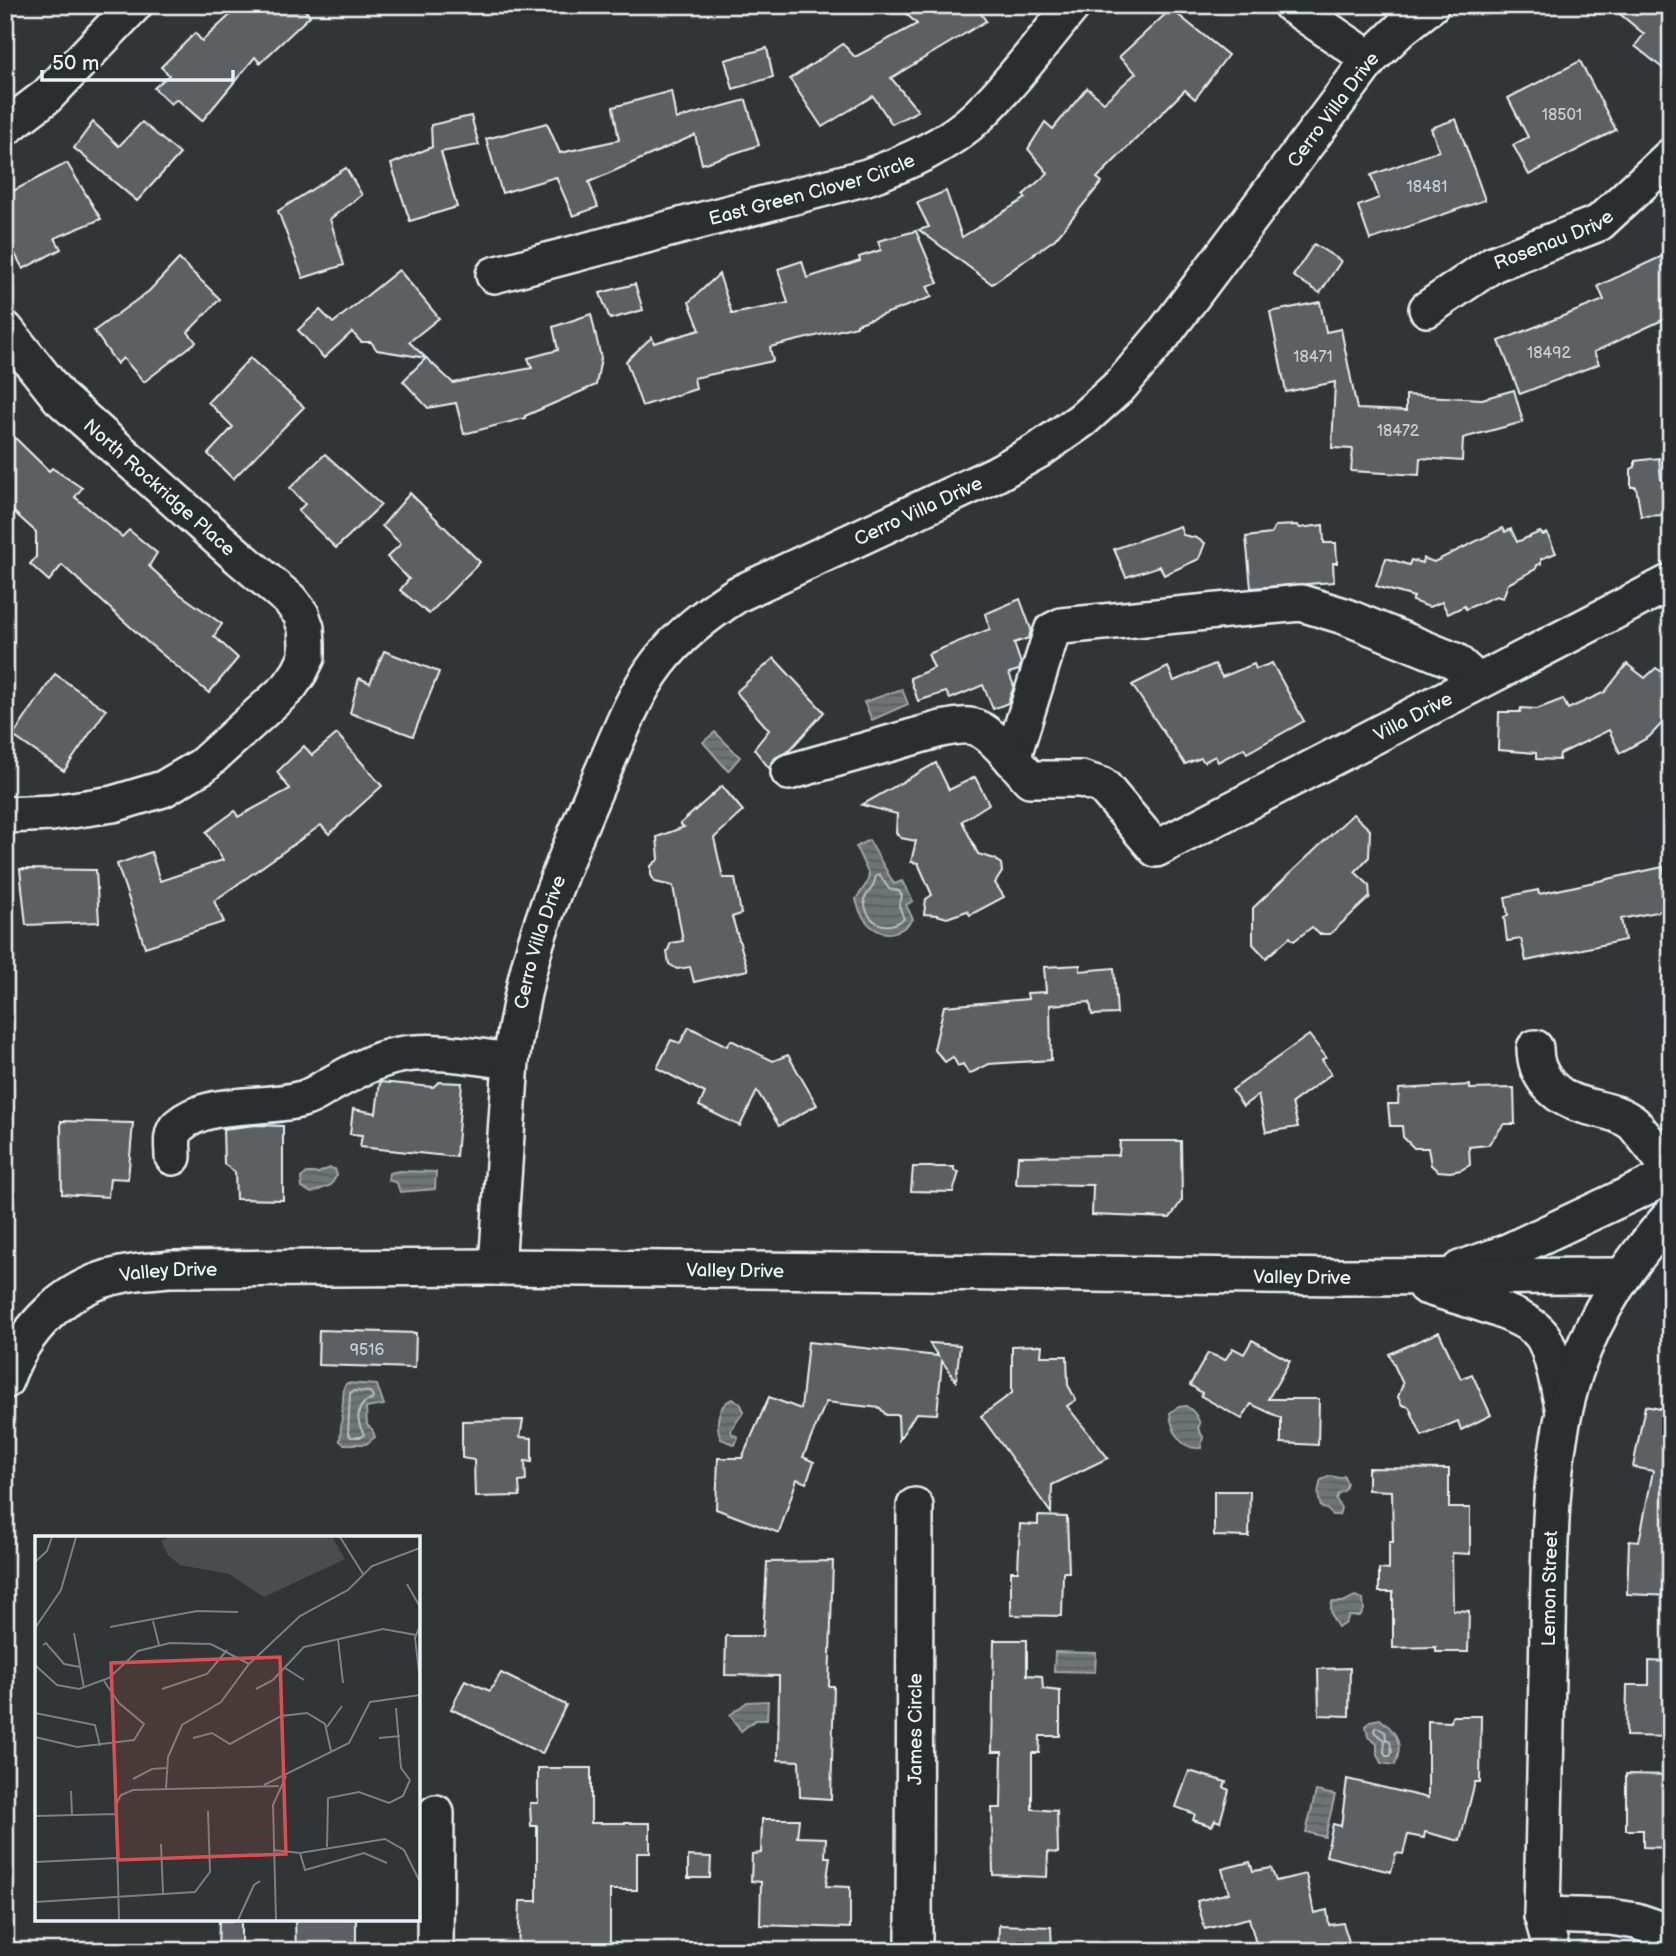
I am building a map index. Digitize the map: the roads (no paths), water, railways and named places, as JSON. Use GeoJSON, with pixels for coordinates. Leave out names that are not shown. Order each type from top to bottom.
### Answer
{"type":"FeatureCollection","features":[{"type":"Feature","properties":{"kind":"street"},"geometry":{"type":"LineString","coordinates":[[5,128],[47,96],[134,5]]}},
{"type":"Feature","properties":{"kind":"street","name":"East Green Clover Circle"},"geometry":{"type":"LineString","coordinates":[[494,275],[867,177],[899,166],[945,141],[977,117],[1073,5]]}},
{"type":"Feature","properties":{"kind":"street"},"geometry":{"type":"LineString","coordinates":[[1291,5],[1370,59]]}},
{"type":"Feature","properties":{"kind":"street","name":"Cerro Villa Drive"},"geometry":{"type":"LineString","coordinates":[[497,1267],[511,1061],[533,953],[543,920],[600,779],[641,687],[659,661],[681,636],[706,614],[738,594],[996,474],[1040,450],[1082,420],[1121,385],[1163,335],[1370,59],[1431,5]]}},
{"type":"Feature","properties":{"kind":"street","name":"Rosenau Drive"},"geometry":{"type":"LineString","coordinates":[[1427,309],[1493,264],[1599,223],[1671,156]]}},
{"type":"Feature","properties":{"kind":"street","name":"North Rockridge Place"},"geometry":{"type":"LineString","coordinates":[[5,329],[60,398],[290,600],[301,614],[306,628],[307,644],[306,657],[289,687],[202,766],[163,789],[113,804],[52,813],[5,815]]}},
{"type":"Feature","properties":{"kind":"street","name":"Villa Drive"},"geometry":{"type":"LineString","coordinates":[[1012,759],[1030,779],[1081,779],[1103,786],[1156,849],[1671,582]]}},
{"type":"Feature","properties":{"kind":"street"},"geometry":{"type":"LineString","coordinates":[[789,772],[907,737],[963,726],[978,728],[1012,759],[1052,631],[1062,626],[1301,603],[1344,616],[1455,661],[1478,682]]}},
{"type":"Feature","properties":{"kind":"street"},"geometry":{"type":"LineString","coordinates":[[1535,1048],[1537,1068],[1557,1094],[1580,1105],[1626,1118],[1671,1172]]}},
{"type":"Feature","properties":{"kind":"street"},"geometry":{"type":"LineString","coordinates":[[173,1157],[175,1130],[201,1114],[302,1099],[387,1058],[431,1052],[511,1061]]}},
{"type":"Feature","properties":{"kind":"street","name":"Valley Drive"},"geometry":{"type":"LineString","coordinates":[[1434,1277],[1505,1253],[1671,1172]]}},
{"type":"Feature","properties":{"kind":"street"},"geometry":{"type":"LineString","coordinates":[[1622,1276],[1671,1215]]}},
{"type":"Feature","properties":{"kind":"street","name":"Valley Drive"},"geometry":{"type":"LineString","coordinates":[[5,1381],[22,1345],[48,1313],[72,1295],[119,1275],[170,1269],[497,1267],[1398,1278],[1622,1276]]}},
{"type":"Feature","properties":{"kind":"street","name":"Lemon Street"},"geometry":{"type":"LineString","coordinates":[[1552,1951],[1542,1915],[1549,1564],[1555,1469],[1564,1410],[1585,1346],[1622,1276]]}},
{"type":"Feature","properties":{"kind":"street"},"geometry":{"type":"LineString","coordinates":[[1398,1278],[1513,1314],[1530,1323],[1543,1336],[1552,1357],[1564,1410]]}},
{"type":"Feature","properties":{"kind":"street","name":"James Circle"},"geometry":{"type":"LineString","coordinates":[[914,1951],[915,1506]]}},
{"type":"Feature","properties":{"kind":"street"},"geometry":{"type":"LineString","coordinates":[[435,1951],[436,1813]]}},
{"type":"Feature","properties":{"kind":"street"},"geometry":{"type":"LineString","coordinates":[[1542,1915],[1610,1917],[1636,1921],[1671,1933]]}},
{"type":"Feature","properties":{"kind":"street","name":"Lemon Street"},"geometry":{"type":"LineString","coordinates":[[1527,1951],[1542,1915]]}},
{"type":"Feature","properties":{"kind":"water"},"geometry":{"type":"Polygon","coordinates":[[[902,689],[908,704],[872,720],[864,702],[902,689]]]}},
{"type":"Feature","properties":{"kind":"water"},"geometry":{"type":"Polygon","coordinates":[[[715,732],[740,757],[728,771],[703,742],[715,732]]]}},
{"type":"Feature","properties":{"kind":"water"},"geometry":{"type":"Polygon","coordinates":[[[869,840],[894,884],[902,881],[913,901],[906,905],[913,919],[895,932],[878,931],[864,919],[859,910],[856,899],[869,875],[856,847],[869,840]]]}},
{"type":"Feature","properties":{"kind":"water"},"geometry":{"type":"Polygon","coordinates":[[[330,1168],[335,1169],[337,1175],[331,1185],[312,1193],[302,1188],[301,1178],[307,1173],[318,1173],[330,1168]]]}},
{"type":"Feature","properties":{"kind":"water"},"geometry":{"type":"Polygon","coordinates":[[[436,1172],[435,1189],[400,1192],[397,1183],[388,1180],[389,1173],[436,1172]]]}},
{"type":"Feature","properties":{"kind":"water"},"geometry":{"type":"Polygon","coordinates":[[[347,1383],[377,1385],[384,1405],[366,1408],[367,1425],[375,1437],[366,1444],[344,1444],[340,1441],[344,1387],[347,1383]]]}},
{"type":"Feature","properties":{"kind":"water"},"geometry":{"type":"Polygon","coordinates":[[[732,1399],[740,1403],[744,1411],[731,1430],[732,1434],[738,1437],[735,1445],[721,1439],[718,1427],[720,1411],[732,1399]]]}},
{"type":"Feature","properties":{"kind":"water"},"geometry":{"type":"Polygon","coordinates":[[[1186,1406],[1199,1421],[1198,1428],[1203,1437],[1201,1448],[1182,1443],[1173,1426],[1170,1413],[1178,1407],[1186,1406]]]}},
{"type":"Feature","properties":{"kind":"water"},"geometry":{"type":"Polygon","coordinates":[[[1331,1476],[1344,1476],[1347,1483],[1345,1490],[1338,1494],[1336,1499],[1341,1508],[1339,1515],[1332,1515],[1321,1507],[1319,1500],[1321,1480],[1331,1476]]]}},
{"type":"Feature","properties":{"kind":"water"},"geometry":{"type":"Polygon","coordinates":[[[1355,1596],[1363,1599],[1364,1610],[1360,1616],[1349,1616],[1345,1624],[1338,1627],[1332,1615],[1332,1602],[1343,1602],[1355,1596]]]}},
{"type":"Feature","properties":{"kind":"water"},"geometry":{"type":"Polygon","coordinates":[[[1055,1652],[1096,1653],[1095,1672],[1054,1671],[1055,1652]]]}},
{"type":"Feature","properties":{"kind":"water"},"geometry":{"type":"Polygon","coordinates":[[[768,1701],[767,1720],[755,1720],[741,1731],[730,1715],[747,1702],[768,1701]]]}},
{"type":"Feature","properties":{"kind":"water"},"geometry":{"type":"Polygon","coordinates":[[[1380,1719],[1395,1734],[1399,1745],[1395,1765],[1381,1763],[1377,1744],[1368,1737],[1366,1726],[1370,1721],[1380,1719]]]}},
{"type":"Feature","properties":{"kind":"water"},"geometry":{"type":"Polygon","coordinates":[[[1316,1791],[1335,1795],[1325,1837],[1306,1832],[1316,1791]]]}}]}
